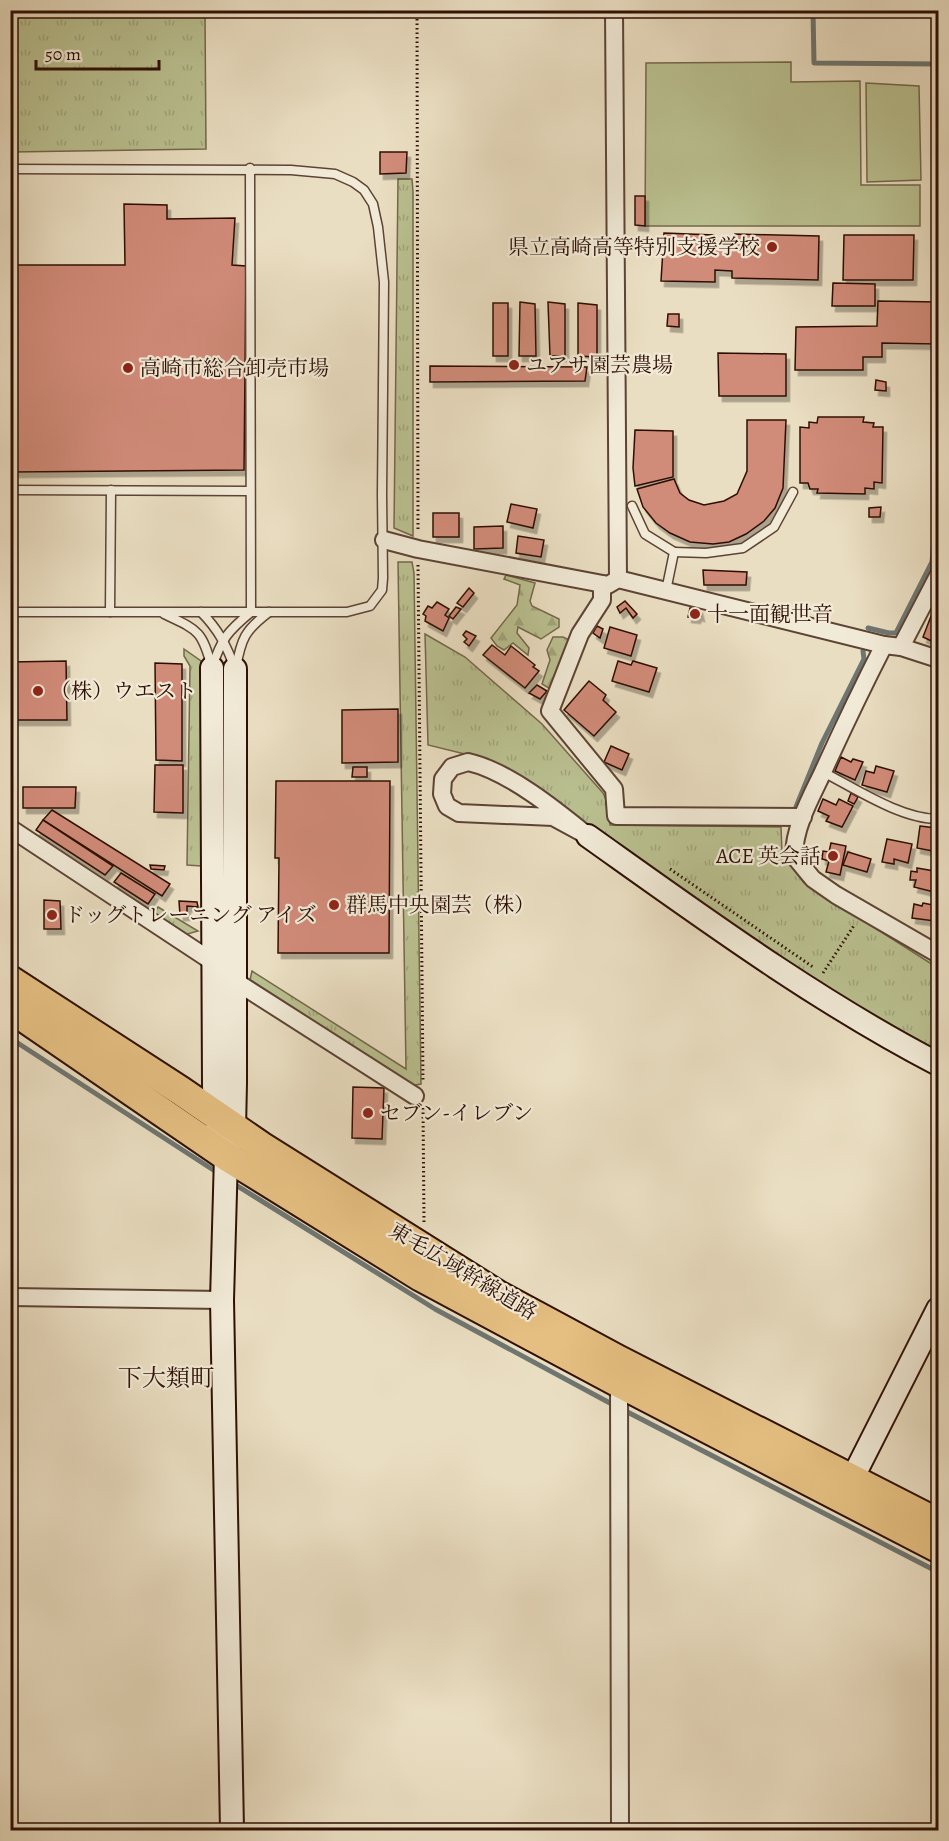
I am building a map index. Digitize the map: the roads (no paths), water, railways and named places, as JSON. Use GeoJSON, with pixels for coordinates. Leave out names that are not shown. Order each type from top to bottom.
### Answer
{"type":"FeatureCollection","features":[{"type":"Feature","properties":{"kind":"highway","name":"東毛広域幹線道路"},"geometry":{"type":"LineString","coordinates":[[10,980],[225,1122],[498,1295],[617,1359],[939,1523]]}},
{"type":"Feature","properties":{"kind":"highway","name":"東毛広域幹線道路"},"geometry":{"type":"LineString","coordinates":[[10,1008],[226,1156],[421,1277],[939,1548]]}},
{"type":"Feature","properties":{"kind":"street"},"geometry":{"type":"LineString","coordinates":[[614,10],[610,581],[602,600],[580,634],[550,711],[614,789],[616,816],[803,817]]}},
{"type":"Feature","properties":{"kind":"street"},"geometry":{"type":"LineString","coordinates":[[384,540],[418,549],[666,591],[939,658]]}},
{"type":"Feature","properties":{"kind":"street"},"geometry":{"type":"LineString","coordinates":[[939,576],[855,701],[803,817],[794,843],[794,856],[813,879],[863,911],[939,954]]}},
{"type":"Feature","properties":{"kind":"street"},"geometry":{"type":"LineString","coordinates":[[212,668],[213,962],[226,1156],[222,1300],[232,1830]]}},
{"type":"Feature","properties":{"kind":"street"},"geometry":{"type":"LineString","coordinates":[[225,1122],[235,981],[235,669]]}},
{"type":"Feature","properties":{"kind":"street"},"geometry":{"type":"LineString","coordinates":[[588,836],[553,817],[459,813],[447,806],[442,794],[443,778],[452,767],[468,762],[484,766],[549,804],[588,836],[812,992],[882,1035],[939,1064]]}},
{"type":"Feature","properties":{"kind":"street"},"geometry":{"type":"LineString","coordinates":[[10,828],[213,962],[235,981],[420,1094]]}},
{"type":"Feature","properties":{"kind":"street"},"geometry":{"type":"LineString","coordinates":[[10,1297],[222,1300]]}},
{"type":"Feature","properties":{"kind":"street"},"geometry":{"type":"LineString","coordinates":[[852,1479],[939,1309]]}},
{"type":"Feature","properties":{"kind":"street"},"geometry":{"type":"LineString","coordinates":[[620,1383],[620,1830]]}},
{"type":"Feature","properties":{"kind":"lane"},"geometry":{"type":"LineString","coordinates":[[10,169],[250,168],[335,174],[364,190],[373,204],[384,282],[382,590],[370,606],[347,612],[10,612]]}},
{"type":"Feature","properties":{"kind":"lane"},"geometry":{"type":"LineString","coordinates":[[250,168],[251,612]]}},
{"type":"Feature","properties":{"kind":"lane"},"geometry":{"type":"LineString","coordinates":[[10,490],[250,491]]}},
{"type":"Feature","properties":{"kind":"lane"},"geometry":{"type":"LineString","coordinates":[[110,612],[111,490]]}},
{"type":"Feature","properties":{"kind":"lane"},"geometry":{"type":"LineString","coordinates":[[632,506],[645,534],[674,552],[706,553],[743,548],[774,527],[793,492]]}},
{"type":"Feature","properties":{"kind":"lane"},"geometry":{"type":"LineString","coordinates":[[666,591],[674,552]]}},
{"type":"Feature","properties":{"kind":"lane"},"geometry":{"type":"LineString","coordinates":[[161,612],[196,629],[206,647],[212,668]]}},
{"type":"Feature","properties":{"kind":"lane"},"geometry":{"type":"LineString","coordinates":[[201,612],[215,626],[224,640],[235,669]]}},
{"type":"Feature","properties":{"kind":"lane"},"geometry":{"type":"LineString","coordinates":[[212,668],[230,629],[251,612]]}},
{"type":"Feature","properties":{"kind":"lane"},"geometry":{"type":"LineString","coordinates":[[235,669],[240,644],[253,624],[269,612]]}},
{"type":"Feature","properties":{"kind":"lane"},"geometry":{"type":"LineString","coordinates":[[823,772],[902,811],[926,819],[939,819]]}},
{"type":"Feature","properties":{"kind":"waterway"},"geometry":{"type":"LineString","coordinates":[[813,10],[814,63],[938,64],[938,139]]}},
{"type":"Feature","properties":{"kind":"waterway"},"geometry":{"type":"LineString","coordinates":[[868,628],[896,633],[932,562],[938,495]]}},
{"type":"Feature","properties":{"kind":"waterway"},"geometry":{"type":"LineString","coordinates":[[935,574],[938,545]]}},
{"type":"Feature","properties":{"kind":"waterway"},"geometry":{"type":"LineString","coordinates":[[796,807],[822,743],[864,659],[863,651]]}},
{"type":"Feature","properties":{"kind":"waterway"},"geometry":{"type":"LineString","coordinates":[[10,1038],[218,1173]]}},
{"type":"Feature","properties":{"kind":"waterway"},"geometry":{"type":"LineString","coordinates":[[231,1182],[435,1309],[608,1402],[938,1572]]}},
{"type":"Feature","properties":{"kind":"place","name":"県立高崎高等特別支援学校"},"geometry":{"type":"Point","coordinates":[772,247]}},
{"type":"Feature","properties":{"kind":"place","name":"ユアサ園芸農場"},"geometry":{"type":"Point","coordinates":[514,365]}},
{"type":"Feature","properties":{"kind":"place","name":"高崎市総合卸売市場"},"geometry":{"type":"Point","coordinates":[128,368]}},
{"type":"Feature","properties":{"kind":"place","name":"十一面観世音"},"geometry":{"type":"Point","coordinates":[695,614]}},
{"type":"Feature","properties":{"kind":"place","name":"（株）ウエスト"},"geometry":{"type":"Point","coordinates":[38,691]}},
{"type":"Feature","properties":{"kind":"place","name":"ACE 英会話"},"geometry":{"type":"Point","coordinates":[833,856]}},
{"type":"Feature","properties":{"kind":"place","name":"群馬中央園芸（株）"},"geometry":{"type":"Point","coordinates":[334,905]}},
{"type":"Feature","properties":{"kind":"place","name":"ドッグトレーニング アイズ"},"geometry":{"type":"Point","coordinates":[52,915]}},
{"type":"Feature","properties":{"kind":"place","name":"セブン-イレブン"},"geometry":{"type":"Point","coordinates":[368,1113]}},
{"type":"Feature","properties":{"kind":"district","name":"下大類町"},"geometry":{"type":"Point","coordinates":[166,1378]}}]}
